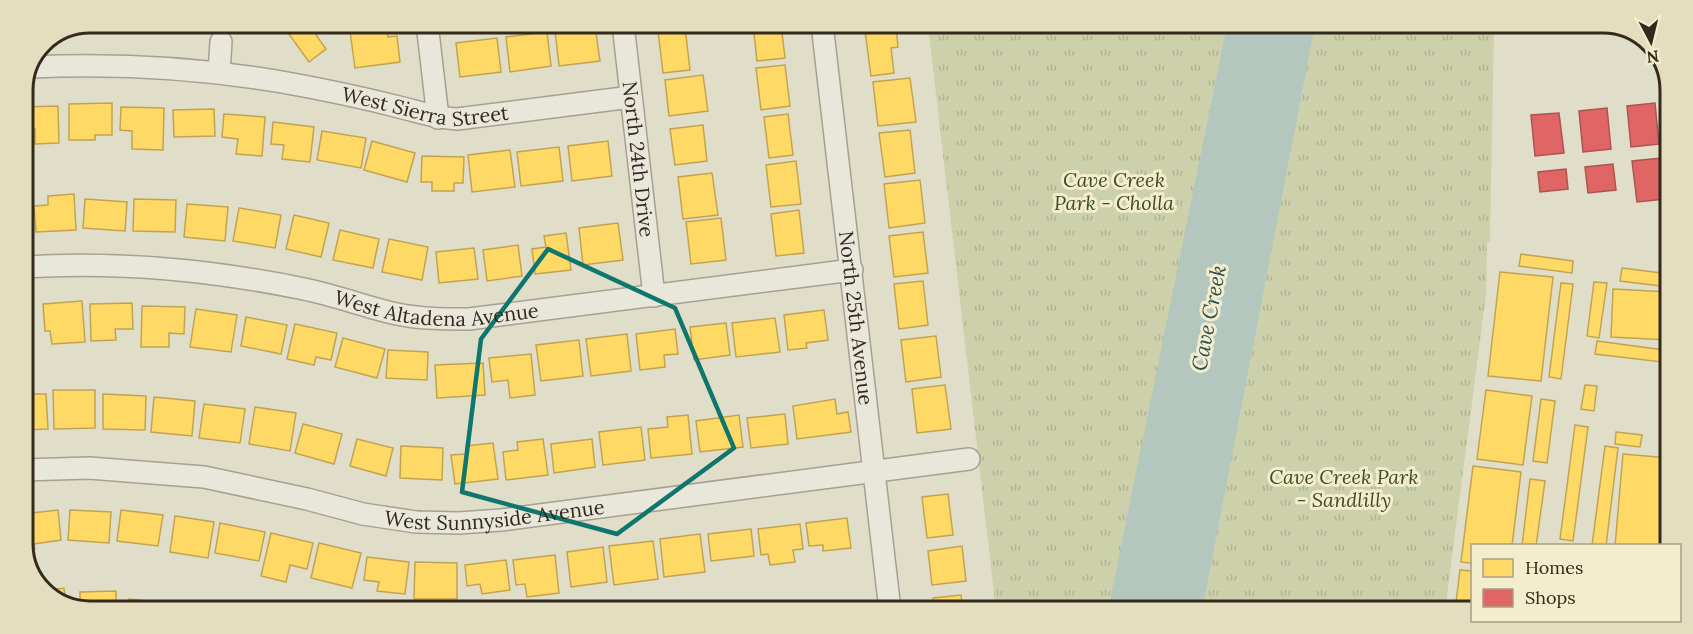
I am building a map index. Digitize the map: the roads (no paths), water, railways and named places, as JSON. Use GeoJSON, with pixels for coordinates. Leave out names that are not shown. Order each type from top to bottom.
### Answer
{"type":"FeatureCollection","features":[{"type":"Feature","properties":{"kind":"street"},"geometry":{"type":"LineString","coordinates":[[428,33],[438,118]]}},
{"type":"Feature","properties":{"kind":"street","name":"North 24th Drive"},"geometry":{"type":"LineString","coordinates":[[624,33],[654,296]]}},
{"type":"Feature","properties":{"kind":"street","name":"North 25th Avenue"},"geometry":{"type":"LineString","coordinates":[[823,33],[889,601]]}},
{"type":"Feature","properties":{"kind":"street"},"geometry":{"type":"LineString","coordinates":[[219,72],[221,42]]}},
{"type":"Feature","properties":{"kind":"street","name":"West Sierra Street"},"geometry":{"type":"LineString","coordinates":[[38,66],[219,72],[307,87],[438,118],[457,119],[631,97]]}},
{"type":"Feature","properties":{"kind":"street","name":"West Altadena Avenue"},"geometry":{"type":"LineString","coordinates":[[33,267],[116,265],[219,274],[306,289],[398,314],[469,320],[852,270]]}},
{"type":"Feature","properties":{"kind":"street","name":"West Sunnyside Avenue"},"geometry":{"type":"LineString","coordinates":[[33,470],[89,468],[204,477],[307,499],[363,514],[416,522],[459,523],[501,520],[969,459]]}},
{"type":"Feature","properties":{"kind":"water","name":"Cave Creek"},"geometry":{"type":"Polygon","coordinates":[[[1225,33],[1313,33],[1204,601],[1110,601],[1225,33]]]}},
{"type":"Feature","properties":{"kind":"park label","name":"Cave Creek Park - Cholla"},"geometry":{"type":"Point","coordinates":[1114,192]}},
{"type":"Feature","properties":{"kind":"park label","name":"Cave Creek Park - Sandlilly"},"geometry":{"type":"Point","coordinates":[1344,488]}}]}
